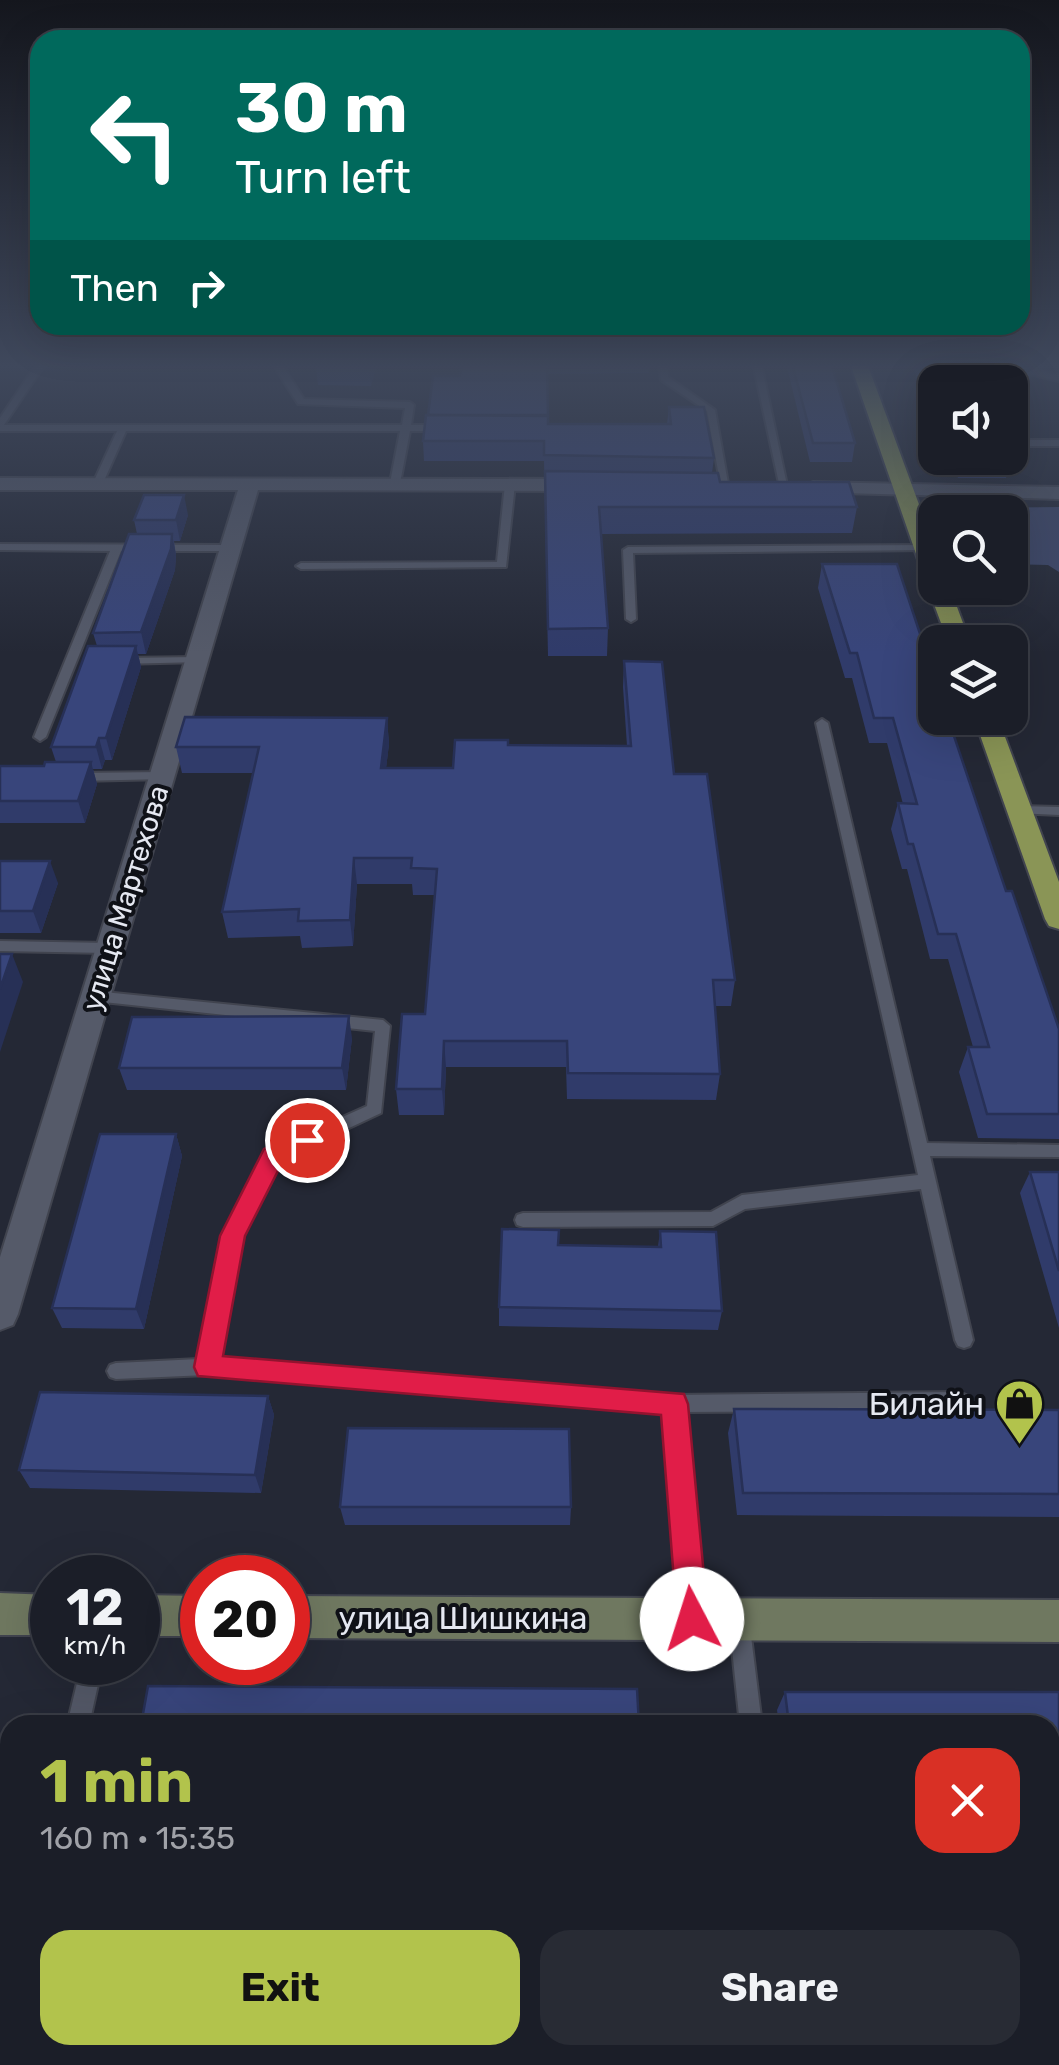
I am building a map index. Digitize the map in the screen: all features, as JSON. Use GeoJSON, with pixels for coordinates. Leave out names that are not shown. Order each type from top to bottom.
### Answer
{"type":"FeatureCollection","features":[{"type":"Feature","properties":{"kind":"main road"},"geometry":{"type":"LineString","coordinates":[[892,459],[918,531]]}},
{"type":"Feature","properties":{"kind":"main road"},"geometry":{"type":"LineString","coordinates":[[992,735],[1059,918]]}},
{"type":"Feature","properties":{"kind":"main road"},"geometry":{"type":"LineString","coordinates":[[0,1614],[30,1614]]}},
{"type":"Feature","properties":{"kind":"main road","name":"улица Шишкина"},"geometry":{"type":"LineString","coordinates":[[310,1617],[1059,1621]]}},
{"type":"Feature","properties":{"kind":"street","name":"улица Мартехова"},"geometry":{"type":"LineString","coordinates":[[0,1314],[8,1260],[163,776],[250,483]]}},
{"type":"Feature","properties":{"kind":"street"},"geometry":{"type":"LineString","coordinates":[[0,484],[608,486]]}},
{"type":"Feature","properties":{"kind":"street"},"geometry":{"type":"LineString","coordinates":[[746,487],[1059,493]]}},
{"type":"Feature","properties":{"kind":"lane"},"geometry":{"type":"LineString","coordinates":[[98,483],[109,459]]}},
{"type":"Feature","properties":{"kind":"lane"},"geometry":{"type":"LineString","coordinates":[[395,483],[399,459]]}},
{"type":"Feature","properties":{"kind":"lane"},"geometry":{"type":"LineString","coordinates":[[733,459],[746,487]]}},
{"type":"Feature","properties":{"kind":"lane"},"geometry":{"type":"LineString","coordinates":[[746,487],[748,459]]}},
{"type":"Feature","properties":{"kind":"lane"},"geometry":{"type":"LineString","coordinates":[[301,566],[502,565],[510,484]]}},
{"type":"Feature","properties":{"kind":"lane"},"geometry":{"type":"LineString","coordinates":[[0,547],[231,548]]}},
{"type":"Feature","properties":{"kind":"lane"},"geometry":{"type":"LineString","coordinates":[[40,737],[117,547]]}},
{"type":"Feature","properties":{"kind":"lane"},"geometry":{"type":"LineString","coordinates":[[631,619],[628,550],[918,548]]}},
{"type":"Feature","properties":{"kind":"lane"},"geometry":{"type":"LineString","coordinates":[[107,661],[198,660]]}},
{"type":"Feature","properties":{"kind":"lane"},"geometry":{"type":"LineString","coordinates":[[70,661],[88,661]]}},
{"type":"Feature","properties":{"kind":"lane"},"geometry":{"type":"LineString","coordinates":[[822,724],[964,1340]]}},
{"type":"Feature","properties":{"kind":"lane"},"geometry":{"type":"LineString","coordinates":[[70,777],[163,776]]}},
{"type":"Feature","properties":{"kind":"lane"},"geometry":{"type":"LineString","coordinates":[[1019,810],[1059,811]]}},
{"type":"Feature","properties":{"kind":"lane"},"geometry":{"type":"LineString","coordinates":[[0,946],[108,948]]}},
{"type":"Feature","properties":{"kind":"lane"},"geometry":{"type":"LineString","coordinates":[[94,996],[383,1026],[375,1109],[273,1156],[232,1236],[208,1367]]}},
{"type":"Feature","properties":{"kind":"lane"},"geometry":{"type":"LineString","coordinates":[[920,1149],[1059,1151]]}},
{"type":"Feature","properties":{"kind":"lane"},"geometry":{"type":"LineString","coordinates":[[522,1220],[714,1219],[742,1202],[928,1181]]}},
{"type":"Feature","properties":{"kind":"lane"},"geometry":{"type":"LineString","coordinates":[[116,1370],[208,1367],[674,1404],[958,1401]]}},
{"type":"Feature","properties":{"kind":"lane"},"geometry":{"type":"LineString","coordinates":[[674,1404],[692,1619]]}},
{"type":"Feature","properties":{"kind":"lane"},"geometry":{"type":"LineString","coordinates":[[739,1619],[750,1715]]}},
{"type":"Feature","properties":{"kind":"lane"},"geometry":{"type":"LineString","coordinates":[[80,1715],[88,1685]]}},
{"type":"Feature","properties":{"kind":"shaded area"},"geometry":{"type":"Polygon","coordinates":[[[1028,507],[1059,507],[1059,572],[1048,565],[1028,564],[1028,507]]]}},
{"type":"Feature","properties":{"kind":"building"},"geometry":{"type":"Polygon","coordinates":[[[545,471],[718,473],[720,482],[849,482],[857,507],[599,507],[608,628],[548,629],[545,471]]]}},
{"type":"Feature","properties":{"kind":"building"},"geometry":{"type":"Polygon","coordinates":[[[144,495],[184,495],[176,520],[134,520],[144,495]]]}},
{"type":"Feature","properties":{"kind":"building"},"geometry":{"type":"Polygon","coordinates":[[[129,534],[172,534],[171,549],[141,632],[93,633],[129,534]]]}},
{"type":"Feature","properties":{"kind":"building"},"geometry":{"type":"Polygon","coordinates":[[[822,564],[897,564],[918,628],[918,735],[954,735],[1006,891],[1012,891],[1059,1029],[1059,1114],[987,1114],[968,1047],[989,1047],[956,934],[938,934],[913,844],[908,844],[898,803],[917,804],[893,718],[874,718],[857,653],[850,653],[822,564]]]}},
{"type":"Feature","properties":{"kind":"building"},"geometry":{"type":"Polygon","coordinates":[[[88,646],[136,646],[106,738],[99,738],[96,747],[51,747],[88,646]]]}},
{"type":"Feature","properties":{"kind":"building"},"geometry":{"type":"Polygon","coordinates":[[[624,661],[662,662],[674,774],[707,774],[735,980],[713,980],[720,1074],[568,1073],[567,1041],[444,1041],[442,1089],[396,1089],[402,1014],[425,1014],[437,869],[411,868],[412,858],[354,858],[350,920],[298,921],[299,909],[222,912],[259,747],[176,747],[185,717],[387,718],[381,768],[453,768],[455,740],[508,740],[508,745],[631,746],[624,661]]]}},
{"type":"Feature","properties":{"kind":"building"},"geometry":{"type":"Polygon","coordinates":[[[45,762],[91,762],[78,801],[0,801],[0,766],[44,766],[45,762]]]}},
{"type":"Feature","properties":{"kind":"building"},"geometry":{"type":"Polygon","coordinates":[[[0,861],[50,861],[33,911],[0,911],[0,861]]]}},
{"type":"Feature","properties":{"kind":"building"},"geometry":{"type":"Polygon","coordinates":[[[0,954],[12,954],[0,989],[0,954]]]}},
{"type":"Feature","properties":{"kind":"building"},"geometry":{"type":"Polygon","coordinates":[[[349,1016],[342,1068],[119,1068],[132,1017],[349,1016]]]}},
{"type":"Feature","properties":{"kind":"building"},"geometry":{"type":"Polygon","coordinates":[[[100,1134],[176,1134],[136,1309],[52,1308],[100,1134]]]}},
{"type":"Feature","properties":{"kind":"building"},"geometry":{"type":"Polygon","coordinates":[[[1030,1172],[1059,1172],[1059,1271],[1030,1172]]]}},
{"type":"Feature","properties":{"kind":"building"},"geometry":{"type":"Polygon","coordinates":[[[502,1229],[559,1230],[558,1245],[661,1247],[660,1231],[716,1232],[722,1311],[499,1307],[502,1229]]]}},
{"type":"Feature","properties":{"kind":"building"},"geometry":{"type":"Polygon","coordinates":[[[40,1392],[268,1396],[255,1475],[19,1470],[40,1392]]]}},
{"type":"Feature","properties":{"kind":"building"},"geometry":{"type":"Polygon","coordinates":[[[734,1409],[1059,1410],[1059,1494],[743,1493],[734,1409]]]}},
{"type":"Feature","properties":{"kind":"building"},"geometry":{"type":"Polygon","coordinates":[[[348,1428],[569,1429],[571,1507],[340,1507],[348,1428]]]}},
{"type":"Feature","properties":{"kind":"building"},"geometry":{"type":"Polygon","coordinates":[[[148,1686],[637,1689],[638,1715],[143,1715],[148,1686]]]}},
{"type":"Feature","properties":{"kind":"building"},"geometry":{"type":"Polygon","coordinates":[[[785,1692],[1059,1692],[1059,1715],[788,1715],[785,1692]]]}},
{"type":"Feature","properties":{"kind":"place","name":"Билайн"},"geometry":{"type":"Point","coordinates":[1019,1446]}},
{"type":"Feature","properties":{"kind":"route"},"geometry":{"type":"LineString","coordinates":[[307,1140],[273,1156],[232,1236],[208,1367],[674,1404],[692,1619]]}}]}
